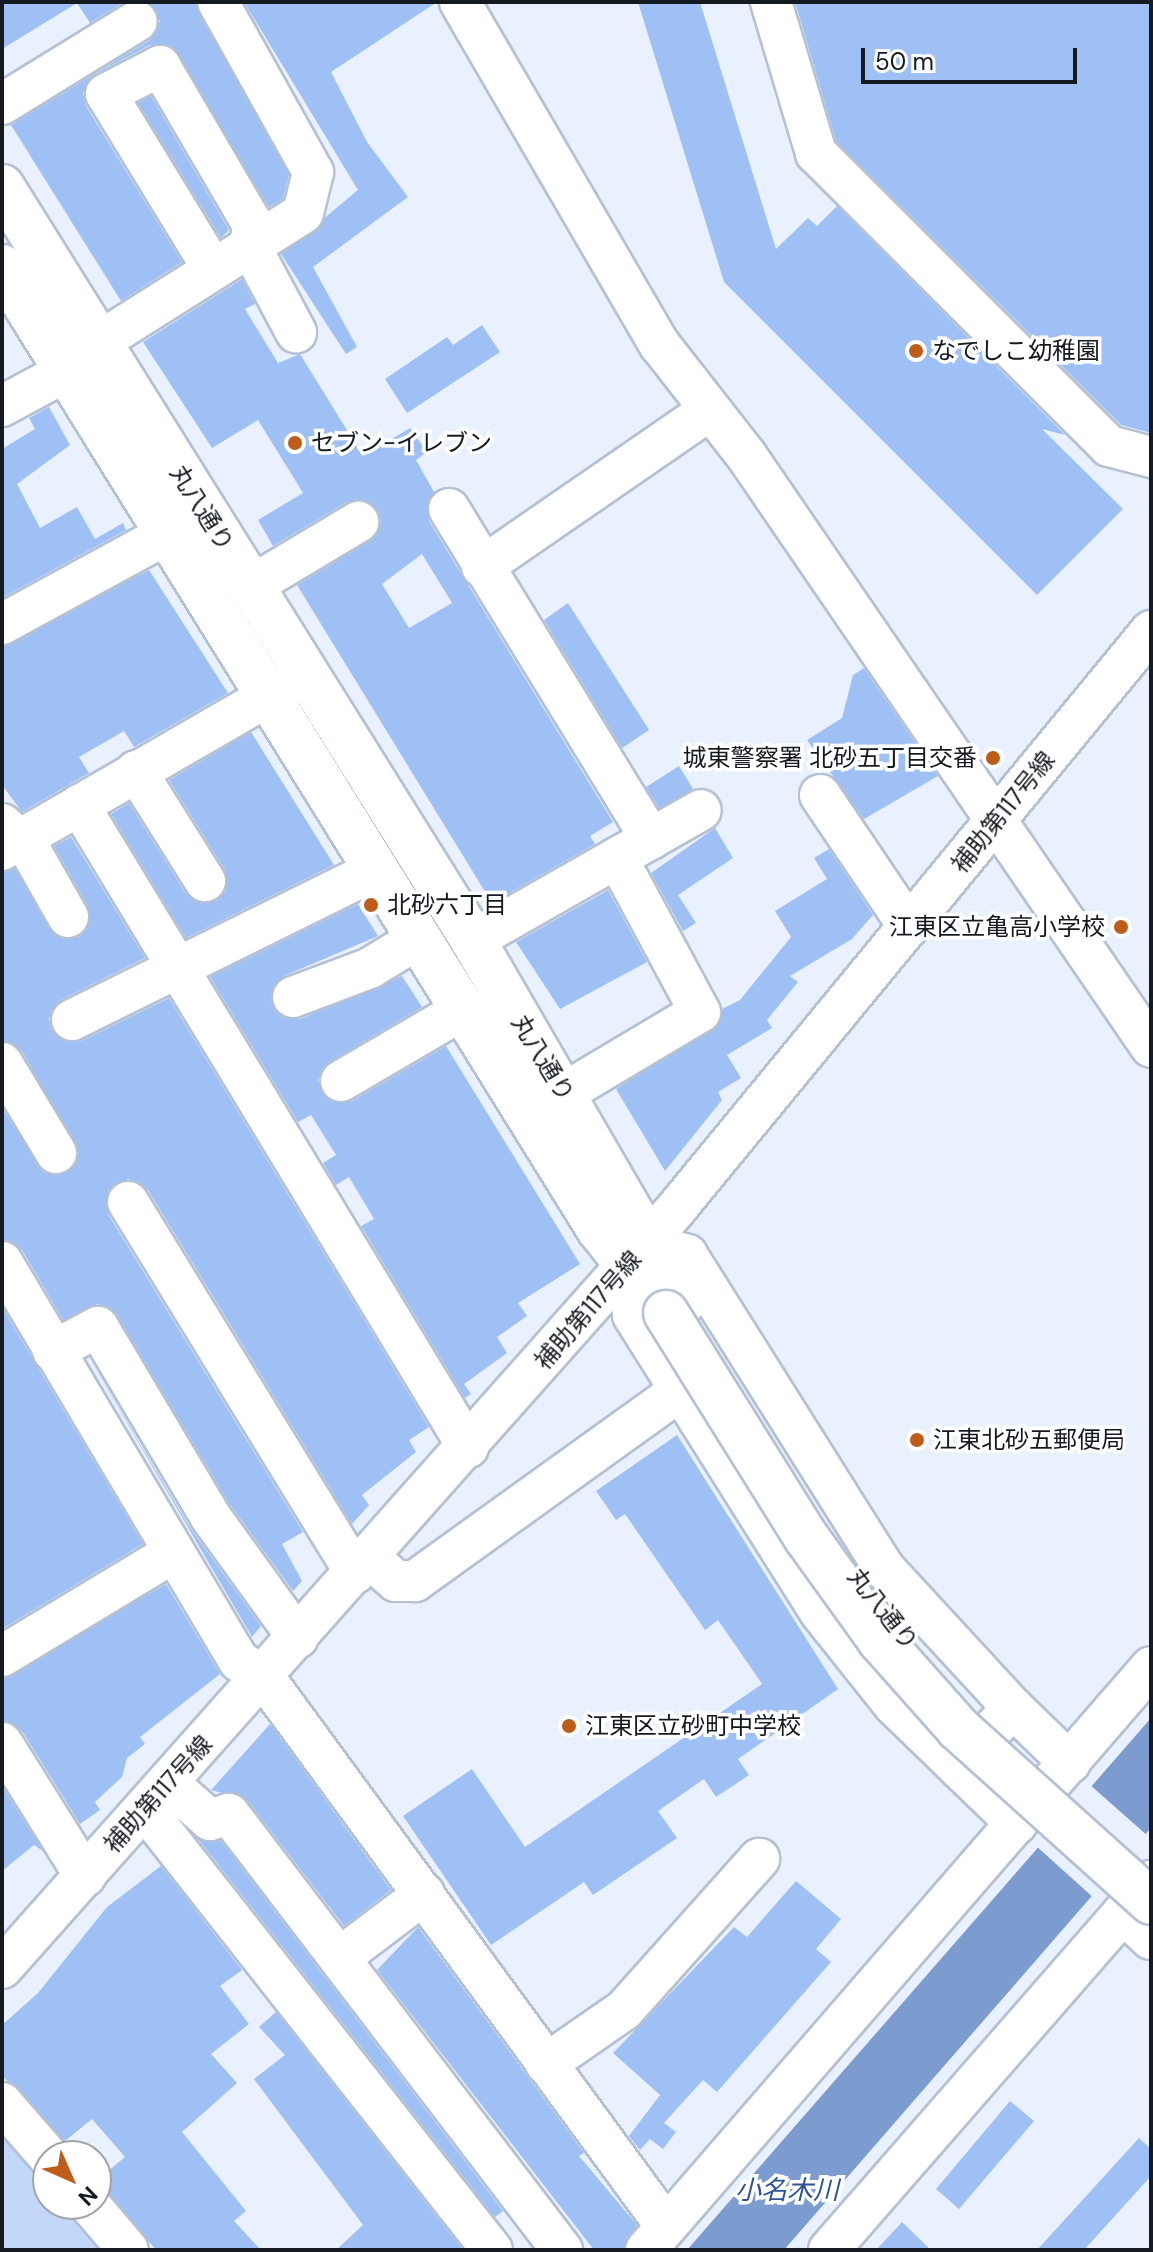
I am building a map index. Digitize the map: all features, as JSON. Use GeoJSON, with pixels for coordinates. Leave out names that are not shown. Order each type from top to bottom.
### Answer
{"type":"FeatureCollection","features":[{"type":"Feature","properties":{"kind":"main road","name":"丸八通り"},"geometry":{"type":"LineString","coordinates":[[2,187],[473,940],[564,1093],[638,1253],[674,1308],[896,1628],[1016,1754],[1151,1878]]}},
{"type":"Feature","properties":{"kind":"main road","name":"丸八通り"},"geometry":{"type":"LineString","coordinates":[[2,267],[599,1229],[638,1253]]}},
{"type":"Feature","properties":{"kind":"main road","name":"丸八通り"},"geometry":{"type":"LineString","coordinates":[[674,1308],[806,1537],[880,1640],[968,1738],[1142,1918]]}},
{"type":"Feature","properties":{"kind":"street"},"geometry":{"type":"LineString","coordinates":[[99,342],[303,213],[313,172],[218,2]]}},
{"type":"Feature","properties":{"kind":"street"},"geometry":{"type":"LineString","coordinates":[[460,2],[660,345],[710,410],[993,824],[1151,1047]]}},
{"type":"Feature","properties":{"kind":"street"},"geometry":{"type":"LineString","coordinates":[[771,2],[816,153],[1109,446],[1151,457]]}},
{"type":"Feature","properties":{"kind":"street"},"geometry":{"type":"LineString","coordinates":[[2,104],[137,21]]}},
{"type":"Feature","properties":{"kind":"street"},"geometry":{"type":"LineString","coordinates":[[213,269],[106,94],[160,66],[253,225],[250,246],[296,332]]}},
{"type":"Feature","properties":{"kind":"street"},"geometry":{"type":"LineString","coordinates":[[2,406],[67,371]]}},
{"type":"Feature","properties":{"kind":"street"},"geometry":{"type":"LineString","coordinates":[[482,567],[710,410]]}},
{"type":"Feature","properties":{"kind":"street"},"geometry":{"type":"LineString","coordinates":[[449,509],[634,849],[700,1012],[564,1093]]}},
{"type":"Feature","properties":{"kind":"street"},"geometry":{"type":"LineString","coordinates":[[251,586],[358,522]]}},
{"type":"Feature","properties":{"kind":"street"},"geometry":{"type":"LineString","coordinates":[[2,624],[167,534]]}},
{"type":"Feature","properties":{"kind":"street","name":"補助第117号線"},"geometry":{"type":"LineString","coordinates":[[2,1968],[638,1253],[1151,631]]}},
{"type":"Feature","properties":{"kind":"street"},"geometry":{"type":"LineString","coordinates":[[68,917],[7,838],[79,805],[306,674]]}},
{"type":"Feature","properties":{"kind":"street"},"geometry":{"type":"LineString","coordinates":[[136,771],[205,881]]}},
{"type":"Feature","properties":{"kind":"street"},"geometry":{"type":"LineString","coordinates":[[820,795],[909,927]]}},
{"type":"Feature","properties":{"kind":"street"},"geometry":{"type":"LineString","coordinates":[[79,805],[468,1447]]}},
{"type":"Feature","properties":{"kind":"street"},"geometry":{"type":"LineString","coordinates":[[473,940],[701,810]]}},
{"type":"Feature","properties":{"kind":"street"},"geometry":{"type":"LineString","coordinates":[[72,1020],[377,869]]}},
{"type":"Feature","properties":{"kind":"street"},"geometry":{"type":"LineString","coordinates":[[293,997],[370,968],[419,938]]}},
{"type":"Feature","properties":{"kind":"street"},"geometry":{"type":"LineString","coordinates":[[341,1081],[464,1009]]}},
{"type":"Feature","properties":{"kind":"street"},"geometry":{"type":"LineString","coordinates":[[2,1063],[56,1153]]}},
{"type":"Feature","properties":{"kind":"street"},"geometry":{"type":"LineString","coordinates":[[128,1202],[362,1565],[396,1581],[415,1581],[679,1391]]}},
{"type":"Feature","properties":{"kind":"street"},"geometry":{"type":"LineString","coordinates":[[1017,1824],[894,1705],[820,1612],[633,1315],[638,1253],[687,1255],[884,1568],[1013,1708],[1070,1763]]}},
{"type":"Feature","properties":{"kind":"street"},"geometry":{"type":"LineString","coordinates":[[2,1262],[15,1315],[53,1351],[239,1661],[263,1676],[424,1894],[546,2064],[656,2238],[1151,1667]]}},
{"type":"Feature","properties":{"kind":"street"},"geometry":{"type":"LineString","coordinates":[[53,1351],[98,1327],[210,1516],[298,1638]]}},
{"type":"Feature","properties":{"kind":"street"},"geometry":{"type":"LineString","coordinates":[[2,1656],[173,1553]]}},
{"type":"Feature","properties":{"kind":"street"},"geometry":{"type":"LineString","coordinates":[[957,1766],[1013,1708]]}},
{"type":"Feature","properties":{"kind":"street"},"geometry":{"type":"LineString","coordinates":[[4,1750],[85,1876]]}},
{"type":"Feature","properties":{"kind":"street"},"geometry":{"type":"LineString","coordinates":[[156,1796],[210,1820],[229,1814],[342,1956],[562,2250]]}},
{"type":"Feature","properties":{"kind":"street"},"geometry":{"type":"LineString","coordinates":[[156,1796],[492,2250]]}},
{"type":"Feature","properties":{"kind":"street"},"geometry":{"type":"LineString","coordinates":[[546,2064],[624,2010],[759,1859]]}},
{"type":"Feature","properties":{"kind":"street"},"geometry":{"type":"LineString","coordinates":[[829,2250],[1142,1918],[1151,1878]]}},
{"type":"Feature","properties":{"kind":"street"},"geometry":{"type":"LineString","coordinates":[[342,1956],[424,1894]]}},
{"type":"Feature","properties":{"kind":"street"},"geometry":{"type":"LineString","coordinates":[[2,2103],[34,2140]]}},
{"type":"Feature","properties":{"kind":"street"},"geometry":{"type":"LineString","coordinates":[[103,2220],[128,2250]]}},
{"type":"Feature","properties":{"kind":"shaded area"},"geometry":{"type":"Polygon","coordinates":[[[2,2123],[32,2158],[32,2220],[85,2220],[110,2250],[2,2250],[2,2123]]]}},
{"type":"Feature","properties":{"kind":"water","name":"小名木川"},"geometry":{"type":"Polygon","coordinates":[[[1151,1718],[1151,1828],[784,2250],[687,2250],[1151,1718]]]}},
{"type":"Feature","properties":{"kind":"pier"},"geometry":{"type":"Polygon","coordinates":[[[1089,1784],[1149,1837],[1095,1899],[1035,1845],[1089,1784]]]}},
{"type":"Feature","properties":{"kind":"building"},"geometry":{"type":"Polygon","coordinates":[[[2,2],[124,2],[90,23],[77,3],[2,49],[2,2]]]}},
{"type":"Feature","properties":{"kind":"building"},"geometry":{"type":"Polygon","coordinates":[[[149,2],[195,2],[289,175],[283,199],[269,207],[171,46],[150,45],[95,74],[83,93],[86,106],[182,262],[121,301],[11,125],[150,40],[160,21],[149,2]]]}},
{"type":"Feature","properties":{"kind":"building"},"geometry":{"type":"Polygon","coordinates":[[[244,2],[437,2],[331,72],[367,142],[408,197],[313,267],[357,347],[346,354],[281,254],[358,190],[244,2]]]}},
{"type":"Feature","properties":{"kind":"building"},"geometry":{"type":"Polygon","coordinates":[[[638,2],[700,2],[776,249],[808,218],[817,226],[837,206],[1065,435],[1042,429],[1123,509],[1037,595],[724,282],[638,2]]]}},
{"type":"Feature","properties":{"kind":"building"},"geometry":{"type":"Polygon","coordinates":[[[795,2],[1151,2],[1151,433],[1121,425],[836,141],[795,2]]]}},
{"type":"Feature","properties":{"kind":"building"},"geometry":{"type":"Polygon","coordinates":[[[151,96],[229,230],[221,238],[138,103],[151,96]]]}},
{"type":"Feature","properties":{"kind":"building"},"geometry":{"type":"Polygon","coordinates":[[[242,279],[255,304],[245,309],[278,363],[300,354],[363,456],[410,428],[427,452],[416,460],[434,492],[429,521],[613,822],[590,836],[595,844],[492,903],[297,585],[370,541],[381,522],[377,510],[347,502],[273,546],[258,520],[303,493],[258,420],[212,448],[143,342],[242,279]],[[422,554],[382,584],[409,628],[452,603],[422,554]]]}},
{"type":"Feature","properties":{"kind":"building"},"geometry":{"type":"Polygon","coordinates":[[[482,325],[500,352],[407,413],[385,379],[447,337],[453,345],[482,325]]]}},
{"type":"Feature","properties":{"kind":"building"},"geometry":{"type":"Polygon","coordinates":[[[49,407],[70,445],[17,484],[40,528],[77,507],[95,539],[123,523],[126,530],[2,598],[2,449],[35,429],[29,418],[49,407]]]}},
{"type":"Feature","properties":{"kind":"building"},"geometry":{"type":"Polygon","coordinates":[[[149,570],[228,693],[134,747],[124,731],[79,757],[89,773],[22,812],[2,785],[2,647],[149,570]]]}},
{"type":"Feature","properties":{"kind":"building"},"geometry":{"type":"Polygon","coordinates":[[[568,603],[649,730],[622,748],[544,620],[568,603]]]}},
{"type":"Feature","properties":{"kind":"building"},"geometry":{"type":"Polygon","coordinates":[[[864,668],[938,776],[864,819],[807,740],[842,718],[853,675],[864,668]]]}},
{"type":"Feature","properties":{"kind":"building"},"geometry":{"type":"Polygon","coordinates":[[[251,732],[334,865],[186,938],[111,814],[129,803],[186,894],[216,901],[226,891],[225,870],[169,780],[251,732]]]}},
{"type":"Feature","properties":{"kind":"building"},"geometry":{"type":"Polygon","coordinates":[[[679,766],[693,789],[659,808],[646,787],[679,766]]]}},
{"type":"Feature","properties":{"kind":"building"},"geometry":{"type":"Polygon","coordinates":[[[715,828],[733,858],[678,895],[696,923],[683,931],[651,873],[715,828]]]}},
{"type":"Feature","properties":{"kind":"building"},"geometry":{"type":"Polygon","coordinates":[[[71,837],[145,958],[61,1000],[49,1018],[52,1031],[81,1041],[169,998],[429,1427],[409,1440],[416,1452],[362,1495],[369,1505],[352,1524],[148,1190],[128,1179],[108,1190],[108,1214],[303,1532],[282,1544],[302,1581],[293,1591],[229,1503],[117,1315],[98,1304],[63,1320],[22,1250],[2,1239],[2,1108],[44,1173],[67,1173],[79,1153],[22,1051],[2,1040],[2,873],[15,869],[56,936],[79,937],[88,928],[88,906],[54,846],[71,837]]]}},
{"type":"Feature","properties":{"kind":"building"},"geometry":{"type":"Polygon","coordinates":[[[829,849],[873,915],[852,939],[790,976],[798,982],[767,1020],[772,1028],[727,1055],[741,1078],[718,1092],[722,1100],[665,1171],[616,1089],[719,1024],[722,1009],[740,1000],[791,937],[775,911],[827,879],[814,858],[829,849]]]}},
{"type":"Feature","properties":{"kind":"building"},"geometry":{"type":"Polygon","coordinates":[[[608,890],[647,962],[560,1009],[516,942],[608,890]]]}},
{"type":"Feature","properties":{"kind":"building"},"geometry":{"type":"Polygon","coordinates":[[[358,904],[378,936],[284,976],[271,992],[272,1006],[300,1019],[402,976],[422,1007],[329,1062],[318,1080],[322,1093],[352,1101],[446,1046],[580,1264],[518,1303],[527,1316],[497,1337],[507,1353],[464,1384],[471,1394],[465,1398],[361,1226],[374,1219],[349,1177],[336,1185],[323,1163],[336,1155],[311,1115],[298,1122],[210,977],[358,904]]]}},
{"type":"Feature","properties":{"kind":"building"},"geometry":{"type":"Polygon","coordinates":[[[2,1307],[143,1544],[2,1629],[2,1307]]]}},
{"type":"Feature","properties":{"kind":"building"},"geometry":{"type":"Polygon","coordinates":[[[89,1358],[190,1528],[261,1626],[252,1637],[89,1358]]]}},
{"type":"Feature","properties":{"kind":"building"},"geometry":{"type":"Polygon","coordinates":[[[677,1435],[838,1689],[738,1759],[749,1775],[716,1797],[704,1779],[658,1811],[677,1838],[593,1895],[584,1882],[491,1945],[403,1816],[472,1769],[525,1847],[762,1684],[718,1620],[705,1630],[625,1514],[616,1520],[596,1491],[677,1435]]]}},
{"type":"Feature","properties":{"kind":"building"},"geometry":{"type":"Polygon","coordinates":[[[166,1584],[220,1674],[140,1737],[145,1744],[127,1758],[122,1777],[95,1802],[100,1810],[80,1824],[22,1731],[2,1720],[2,1679],[166,1584]]]}},
{"type":"Feature","properties":{"kind":"building"},"geometry":{"type":"Polygon","coordinates":[[[270,1724],[391,1890],[344,1926],[247,1800],[211,1790],[270,1724]]]}},
{"type":"Feature","properties":{"kind":"building"},"geometry":{"type":"Polygon","coordinates":[[[2,1786],[43,1851],[34,1845],[2,1871],[2,1786]]]}},
{"type":"Feature","properties":{"kind":"building"},"geometry":{"type":"Polygon","coordinates":[[[198,1839],[221,1841],[503,2211],[495,2217],[198,1839]]]}},
{"type":"Feature","properties":{"kind":"building"},"geometry":{"type":"Polygon","coordinates":[[[161,1866],[242,1970],[220,1986],[249,2024],[211,2054],[237,2083],[182,2132],[246,2211],[234,2221],[261,2250],[156,2250],[112,2198],[112,2168],[125,2157],[112,2140],[92,2119],[64,2140],[2,2076],[2,2025],[38,1993],[107,1907],[161,1866]]]}},
{"type":"Feature","properties":{"kind":"building"},"geometry":{"type":"Polygon","coordinates":[[[796,1881],[841,1919],[816,1949],[831,1962],[717,2092],[703,2080],[664,2123],[676,2132],[663,2149],[650,2139],[640,2150],[629,2136],[660,2095],[613,2053],[734,1927],[747,1937],[796,1881]]]}},
{"type":"Feature","properties":{"kind":"building"},"geometry":{"type":"Polygon","coordinates":[[[418,1927],[584,2153],[579,2156],[637,2225],[624,2250],[594,2250],[377,1970],[418,1927]]]}},
{"type":"Feature","properties":{"kind":"building"},"geometry":{"type":"Polygon","coordinates":[[[276,2012],[463,2250],[336,2250],[363,2225],[254,2079],[285,2055],[259,2027],[276,2012]]]}},
{"type":"Feature","properties":{"kind":"building"},"geometry":{"type":"Polygon","coordinates":[[[1010,2101],[1034,2121],[959,2209],[936,2189],[1010,2101]]]}},
{"type":"Feature","properties":{"kind":"building"},"geometry":{"type":"Polygon","coordinates":[[[1139,2138],[1151,2149],[1151,2176],[1084,2250],[1037,2250],[1139,2138]]]}},
{"type":"Feature","properties":{"kind":"building"},"geometry":{"type":"Polygon","coordinates":[[[902,2222],[931,2250],[876,2250],[902,2222]]]}},
{"type":"Feature","properties":{"kind":"place","name":"なでしこ幼稚園"},"geometry":{"type":"Point","coordinates":[916,351]}},
{"type":"Feature","properties":{"kind":"place","name":"セブン-イレブン"},"geometry":{"type":"Point","coordinates":[295,443]}},
{"type":"Feature","properties":{"kind":"place","name":"城東警察署 北砂五丁目交番"},"geometry":{"type":"Point","coordinates":[993,758]}},
{"type":"Feature","properties":{"kind":"place","name":"北砂六丁目"},"geometry":{"type":"Point","coordinates":[371,905]}},
{"type":"Feature","properties":{"kind":"place","name":"江東区立亀高小学校"},"geometry":{"type":"Point","coordinates":[1121,927]}},
{"type":"Feature","properties":{"kind":"place","name":"江東北砂五郵便局"},"geometry":{"type":"Point","coordinates":[917,1440]}},
{"type":"Feature","properties":{"kind":"place","name":"江東区立砂町中学校"},"geometry":{"type":"Point","coordinates":[569,1726]}}]}
